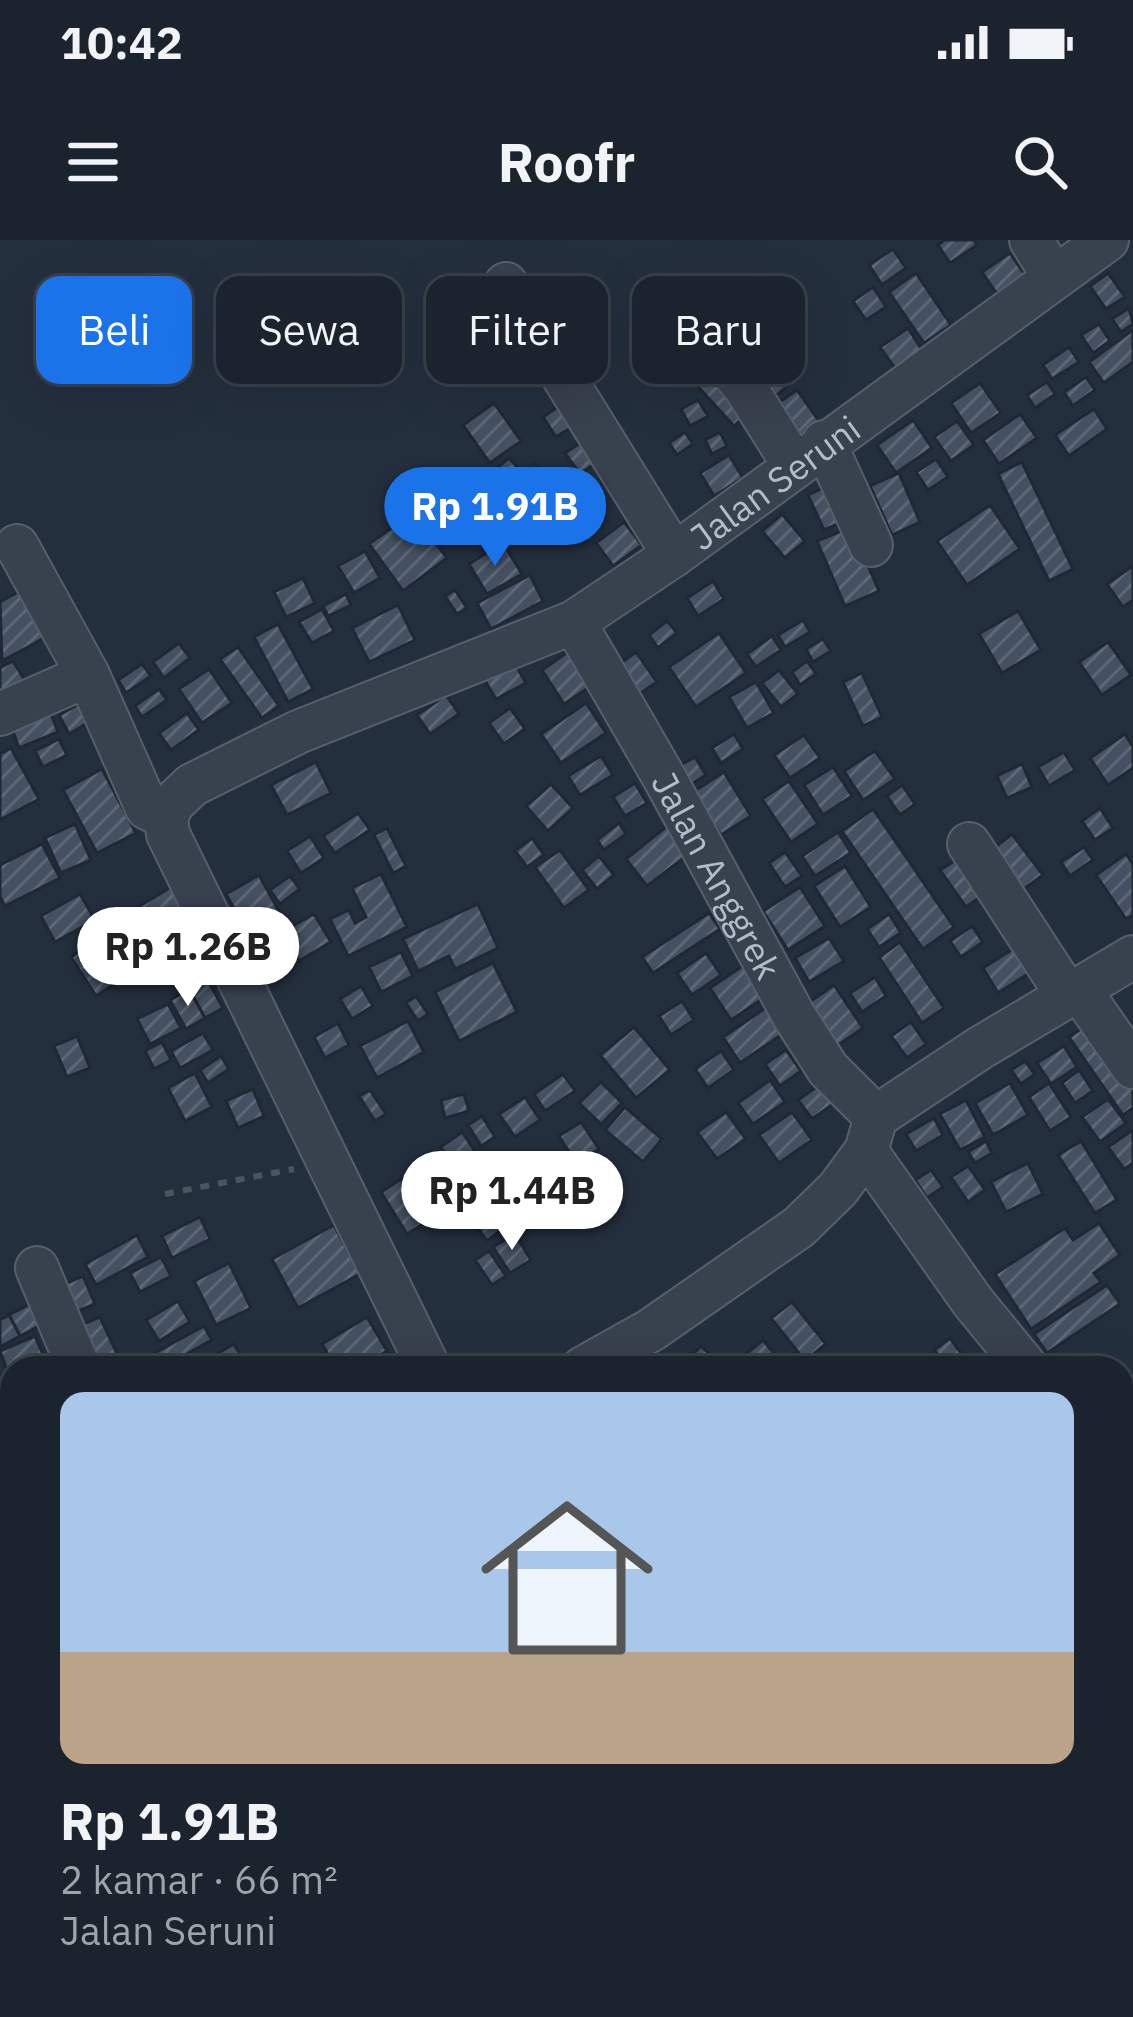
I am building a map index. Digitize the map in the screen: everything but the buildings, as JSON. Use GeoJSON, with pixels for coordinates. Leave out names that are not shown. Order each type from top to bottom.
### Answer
{"type":"FeatureCollection","features":[{"type":"Feature","properties":{"kind":"street"},"geometry":{"type":"LineString","coordinates":[[1031,240],[1054,277]]}},
{"type":"Feature","properties":{"kind":"street","name":"Jalan Seruni"},"geometry":{"type":"LineString","coordinates":[[166,817],[192,785],[298,732],[574,622],[674,555],[1107,240]]}},
{"type":"Feature","properties":{"kind":"street"},"geometry":{"type":"LineString","coordinates":[[568,384],[674,555]]}},
{"type":"Feature","properties":{"kind":"street"},"geometry":{"type":"LineString","coordinates":[[742,384],[809,454],[871,545]]}},
{"type":"Feature","properties":{"kind":"street"},"geometry":{"type":"LineString","coordinates":[[17,546],[88,675],[148,808],[166,817],[168,834],[423,1356]]}},
{"type":"Feature","properties":{"kind":"street","name":"Jalan Anggrek"},"geometry":{"type":"LineString","coordinates":[[574,622],[794,1016],[973,1302],[1017,1356]]}},
{"type":"Feature","properties":{"kind":"street"},"geometry":{"type":"LineString","coordinates":[[0,714],[88,675]]}},
{"type":"Feature","properties":{"kind":"street"},"geometry":{"type":"LineString","coordinates":[[968,844],[1133,1067]]}},
{"type":"Feature","properties":{"kind":"street"},"geometry":{"type":"LineString","coordinates":[[604,1356],[651,1330],[799,1227],[838,1189],[871,1134],[929,1079],[1133,957]]}},
{"type":"Feature","properties":{"kind":"street"},"geometry":{"type":"LineString","coordinates":[[37,1268],[74,1356]]}},
{"type":"Feature","properties":{"kind":"path"},"geometry":{"type":"LineString","coordinates":[[165,1194],[327,1163]]}}]}
